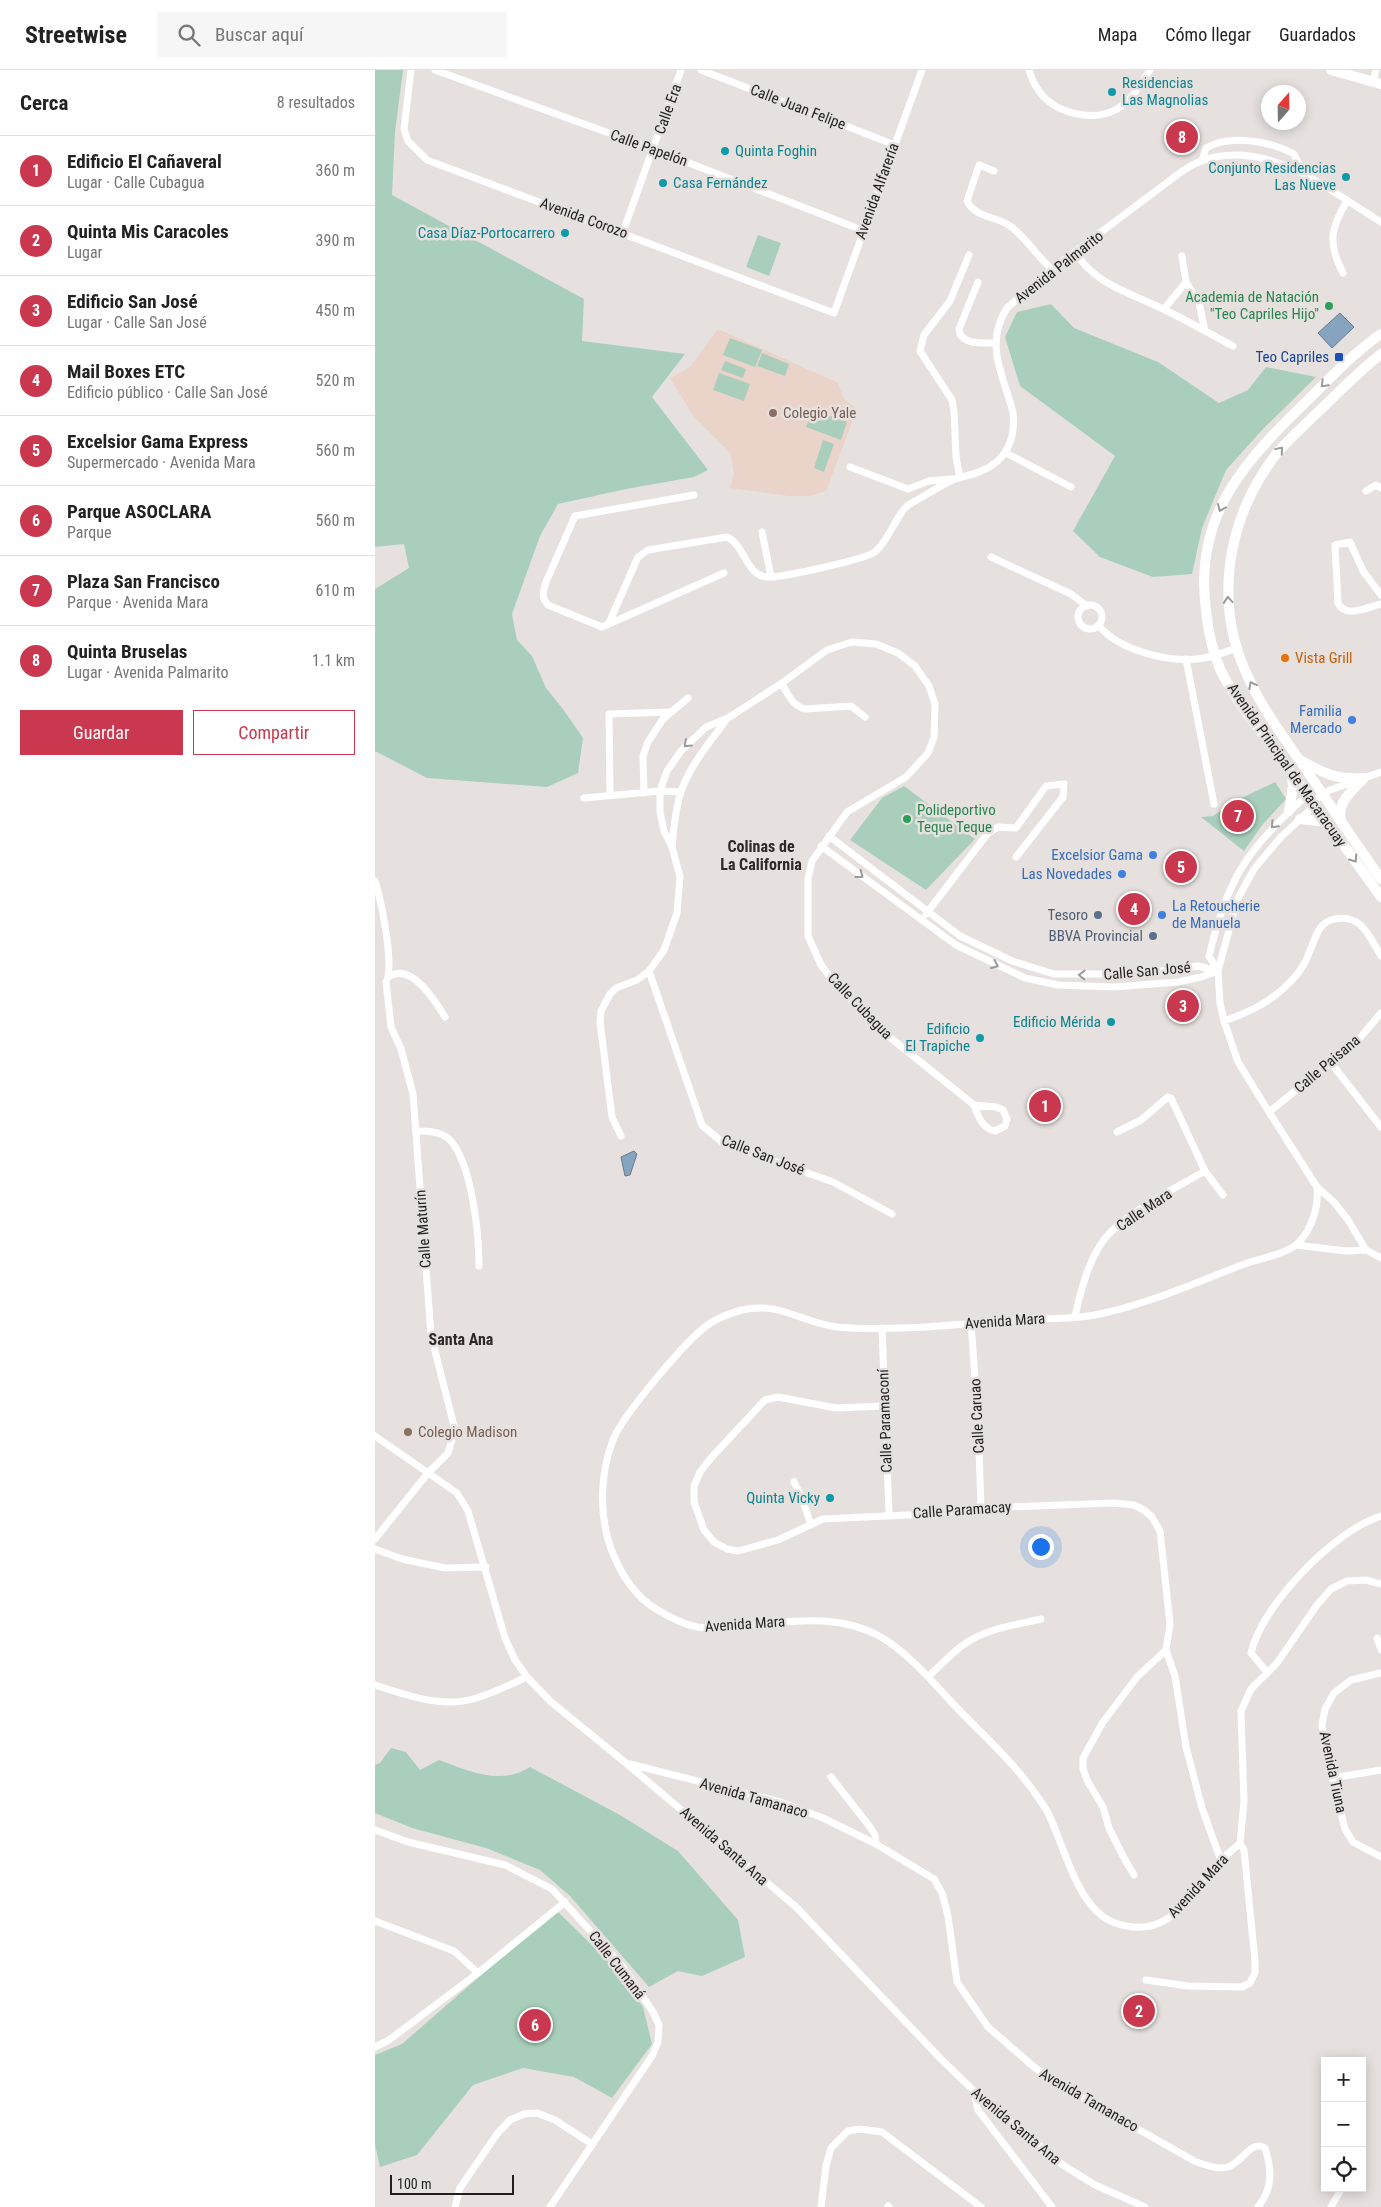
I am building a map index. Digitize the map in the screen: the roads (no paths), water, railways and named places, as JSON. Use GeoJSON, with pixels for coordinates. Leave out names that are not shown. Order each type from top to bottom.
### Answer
{"type":"FeatureCollection","features":[{"type":"Feature","properties":{"kind":"street","name":"Avenida Corozo"},"geometry":{"type":"LineString","coordinates":[[411,70],[404,129],[408,141],[427,160],[623,232],[834,313]]}},
{"type":"Feature","properties":{"kind":"street","name":"Calle Papelón"},"geometry":{"type":"LineString","coordinates":[[435,70],[653,149],[862,230]]}},
{"type":"Feature","properties":{"kind":"street","name":"Calle Era"},"geometry":{"type":"LineString","coordinates":[[623,232],[681,70]]}},
{"type":"Feature","properties":{"kind":"street","name":"Calle Juan Felipe"},"geometry":{"type":"LineString","coordinates":[[701,70],[895,145]]}},
{"type":"Feature","properties":{"kind":"street","name":"Avenida Alfarería"},"geometry":{"type":"LineString","coordinates":[[834,313],[862,230],[922,70]]}},
{"type":"Feature","properties":{"kind":"street"},"geometry":{"type":"LineString","coordinates":[[1029,70],[1036,88],[1047,100],[1065,110],[1090,116],[1117,109],[1133,95],[1150,70]]}},
{"type":"Feature","properties":{"kind":"street"},"geometry":{"type":"LineString","coordinates":[[1331,70],[1377,83],[1376,70]]}},
{"type":"Feature","properties":{"kind":"street"},"geometry":{"type":"LineString","coordinates":[[1202,161],[1206,148],[1215,142],[1231,140],[1270,145],[1294,154],[1298,162],[1296,169]]}},
{"type":"Feature","properties":{"kind":"street","name":"Avenida Palmarito"},"geometry":{"type":"LineString","coordinates":[[994,343],[999,323],[1007,308],[1052,270],[1181,172],[1202,161],[1226,156],[1254,156],[1296,169],[1381,222]]}},
{"type":"Feature","properties":{"kind":"street"},"geometry":{"type":"LineString","coordinates":[[994,171],[979,165],[967,201],[970,208],[980,214],[1008,224],[1052,270]]}},
{"type":"Feature","properties":{"kind":"street"},"geometry":{"type":"LineString","coordinates":[[1343,273],[1334,255],[1333,239],[1334,226],[1347,201]]}},
{"type":"Feature","properties":{"kind":"street"},"geometry":{"type":"LineString","coordinates":[[1076,253],[1081,261],[1095,274],[1112,286],[1164,309],[1233,346]]}},
{"type":"Feature","properties":{"kind":"street"},"geometry":{"type":"LineString","coordinates":[[957,478],[954,411],[951,400],[920,351],[924,335],[950,301],[969,255]]}},
{"type":"Feature","properties":{"kind":"street"},"geometry":{"type":"LineString","coordinates":[[1182,256],[1186,282],[1199,303],[1205,331]]}},
{"type":"Feature","properties":{"kind":"street"},"geometry":{"type":"LineString","coordinates":[[850,467],[908,488],[929,480],[957,478],[981,472],[1006,453],[1014,432],[1013,412],[994,343],[972,342],[962,338],[959,334],[959,329],[978,282]]}},
{"type":"Feature","properties":{"kind":"street"},"geometry":{"type":"LineString","coordinates":[[1164,309],[1186,282]]}},
{"type":"Feature","properties":{"kind":"street"},"geometry":{"type":"LineString","coordinates":[[1377,337],[1381,352]]}},
{"type":"Feature","properties":{"kind":"street","name":"Avenida Principal de Macaracuay"},"geometry":{"type":"LineString","coordinates":[[1377,337],[1340,368],[1272,434],[1244,466],[1224,500],[1211,534],[1203,573],[1209,638],[1233,692],[1381,897]]}},
{"type":"Feature","properties":{"kind":"street","name":"Avenida Principal de Macaracuay"},"geometry":{"type":"LineString","coordinates":[[1381,352],[1278,453],[1248,502],[1235,536],[1228,574],[1232,631],[1254,688],[1342,824],[1381,879]]}},
{"type":"Feature","properties":{"kind":"street"},"geometry":{"type":"LineString","coordinates":[[1006,453],[1071,487]]}},
{"type":"Feature","properties":{"kind":"street"},"geometry":{"type":"LineString","coordinates":[[609,623],[638,557],[649,550],[727,537],[737,544],[753,570],[763,577],[771,578],[868,556],[881,545],[902,510],[957,478]]}},
{"type":"Feature","properties":{"kind":"street"},"geometry":{"type":"LineString","coordinates":[[1366,491],[1376,485],[1381,488]]}},
{"type":"Feature","properties":{"kind":"street"},"geometry":{"type":"LineString","coordinates":[[695,495],[575,516],[545,582],[544,601],[548,605],[602,628],[609,623],[724,573]]}},
{"type":"Feature","properties":{"kind":"street"},"geometry":{"type":"LineString","coordinates":[[761,532],[771,578]]}},
{"type":"Feature","properties":{"kind":"street"},"geometry":{"type":"LineString","coordinates":[[1381,594],[1363,571],[1350,542],[1335,545],[1338,603],[1340,608],[1345,611],[1351,611],[1381,604]]}},
{"type":"Feature","properties":{"kind":"street"},"geometry":{"type":"LineString","coordinates":[[991,557],[1071,594],[1087,606],[1094,606],[1101,611],[1103,618],[1099,626],[1092,629],[1081,626],[1079,614],[1087,606]]}},
{"type":"Feature","properties":{"kind":"street"},"geometry":{"type":"LineString","coordinates":[[1099,626],[1105,633],[1119,642],[1138,651],[1166,657],[1203,658],[1238,648]]}},
{"type":"Feature","properties":{"kind":"street","name":"Calle Cubagua"},"geometry":{"type":"LineString","coordinates":[[728,718],[827,650],[852,642],[876,644],[898,652],[915,666],[929,686],[935,704],[934,737],[923,759],[906,778],[847,812],[812,861],[807,895],[808,936],[821,965],[835,984],[887,1035],[974,1105],[982,1123],[990,1129],[1000,1129],[1005,1126],[1007,1119],[1003,1110],[996,1107],[974,1105]]}},
{"type":"Feature","properties":{"kind":"street"},"geometry":{"type":"LineString","coordinates":[[1186,659],[1214,804]]}},
{"type":"Feature","properties":{"kind":"street"},"geometry":{"type":"LineString","coordinates":[[781,683],[799,707],[805,709],[851,706],[865,717]]}},
{"type":"Feature","properties":{"kind":"street"},"geometry":{"type":"LineString","coordinates":[[644,793],[643,756],[655,730],[670,712],[688,698]]}},
{"type":"Feature","properties":{"kind":"street"},"geometry":{"type":"LineString","coordinates":[[610,795],[609,714],[670,712]]}},
{"type":"Feature","properties":{"kind":"street"},"geometry":{"type":"LineString","coordinates":[[621,1136],[611,1116],[600,1022],[601,1011],[610,994],[616,988],[637,980],[649,971],[664,950],[677,913],[680,877],[672,847],[664,831],[660,812],[660,791],[667,772],[681,750],[706,727],[728,718]]}},
{"type":"Feature","properties":{"kind":"street"},"geometry":{"type":"LineString","coordinates":[[672,847],[675,819],[681,792],[692,769],[728,718]]}},
{"type":"Feature","properties":{"kind":"street"},"geometry":{"type":"LineString","coordinates":[[1300,760],[1338,778],[1365,778]]}},
{"type":"Feature","properties":{"kind":"street"},"geometry":{"type":"LineString","coordinates":[[1366,1250],[1348,1220],[1317,1187],[1238,1062],[1223,1021],[1217,971],[1231,915],[1254,869],[1311,809],[1312,802],[1323,794],[1381,772]]}},
{"type":"Feature","properties":{"kind":"street"},"geometry":{"type":"LineString","coordinates":[[1289,811],[1293,786],[1291,774]]}},
{"type":"Feature","properties":{"kind":"street"},"geometry":{"type":"LineString","coordinates":[[1342,824],[1339,815],[1341,805],[1365,778]]}},
{"type":"Feature","properties":{"kind":"street"},"geometry":{"type":"LineString","coordinates":[[922,920],[989,833],[998,827],[1016,828],[1046,786],[1065,785],[1063,797],[1016,857]]}},
{"type":"Feature","properties":{"kind":"street"},"geometry":{"type":"LineString","coordinates":[[584,798],[660,791],[681,792]]}},
{"type":"Feature","properties":{"kind":"street"},"geometry":{"type":"LineString","coordinates":[[1217,971],[1209,956],[1218,919],[1229,889],[1249,855],[1289,811],[1303,799],[1312,802]]}},
{"type":"Feature","properties":{"kind":"street"},"geometry":{"type":"LineString","coordinates":[[1300,819],[1318,819],[1327,822]]}},
{"type":"Feature","properties":{"kind":"street","name":"Calle San José"},"geometry":{"type":"LineString","coordinates":[[829,836],[961,936],[1012,961],[1054,974],[1138,974],[1198,966],[1217,971]]}},
{"type":"Feature","properties":{"kind":"street","name":"Calle San José"},"geometry":{"type":"LineString","coordinates":[[821,846],[956,945],[1025,978],[1058,985],[1139,986],[1178,982],[1217,971]]}},
{"type":"Feature","properties":{"kind":"street","name":"Calle Maturín"},"geometry":{"type":"LineString","coordinates":[[375,881],[381,900],[390,976],[386,982],[391,1027],[401,1049],[413,1094],[431,1335],[455,1430],[448,1453],[427,1473],[375,1539]]}},
{"type":"Feature","properties":{"kind":"street"},"geometry":{"type":"LineString","coordinates":[[1223,1021],[1245,1014],[1263,1004],[1283,989],[1307,962],[1320,928],[1330,920],[1343,917],[1353,919],[1361,924],[1381,956]]}},
{"type":"Feature","properties":{"kind":"street","name":"Calle San José"},"geometry":{"type":"LineString","coordinates":[[649,971],[703,1125],[712,1135],[723,1143],[833,1182],[892,1214]]}},
{"type":"Feature","properties":{"kind":"street"},"geometry":{"type":"LineString","coordinates":[[390,976],[394,974],[411,976],[432,996],[445,1017]]}},
{"type":"Feature","properties":{"kind":"street"},"geometry":{"type":"LineString","coordinates":[[1138,974],[1139,986]]}},
{"type":"Feature","properties":{"kind":"street","name":"Calle Paisana"},"geometry":{"type":"LineString","coordinates":[[1269,1112],[1358,1040],[1381,1013]]}},
{"type":"Feature","properties":{"kind":"street"},"geometry":{"type":"LineString","coordinates":[[1331,1063],[1381,1126]]}},
{"type":"Feature","properties":{"kind":"street"},"geometry":{"type":"LineString","coordinates":[[1117,1132],[1137,1122],[1168,1097],[1171,1098],[1205,1171],[1223,1196]]}},
{"type":"Feature","properties":{"kind":"street"},"geometry":{"type":"LineString","coordinates":[[415,1131],[439,1134],[448,1139],[458,1152],[470,1191],[479,1236],[479,1266]]}},
{"type":"Feature","properties":{"kind":"street","name":"Calle Mara"},"geometry":{"type":"LineString","coordinates":[[1075,1316],[1088,1271],[1104,1240],[1129,1217],[1205,1171]]}},
{"type":"Feature","properties":{"kind":"street"},"geometry":{"type":"LineString","coordinates":[[1317,1187],[1318,1196],[1311,1223],[1296,1245],[1346,1251],[1366,1250],[1381,1258]]}},
{"type":"Feature","properties":{"kind":"street","name":"Avenida Mara"},"geometry":{"type":"LineString","coordinates":[[1296,1245],[1128,1306],[1097,1315],[882,1328],[835,1326],[780,1309],[763,1307],[744,1310],[711,1322],[682,1350],[631,1411],[614,1436],[603,1480],[605,1521],[614,1557],[633,1590],[645,1602],[679,1621],[699,1627],[734,1627],[800,1620],[831,1621],[861,1628],[887,1640],[929,1678],[1012,1764],[1033,1789],[1048,1812],[1072,1874],[1101,1916],[1115,1923],[1142,1927],[1160,1923],[1177,1913],[1221,1861],[1240,1843],[1244,1802],[1241,1711],[1251,1689],[1291,1645],[1317,1605],[1331,1589],[1347,1581],[1367,1580],[1381,1584]]}},
{"type":"Feature","properties":{"kind":"street","name":"Calle Caruao"},"geometry":{"type":"LineString","coordinates":[[971,1324],[978,1420],[981,1508]]}},
{"type":"Feature","properties":{"kind":"street","name":"Calle Paramaconí"},"geometry":{"type":"LineString","coordinates":[[882,1328],[883,1406],[889,1514]]}},
{"type":"Feature","properties":{"kind":"street","name":"Calle Paramacay"},"geometry":{"type":"LineString","coordinates":[[883,1406],[836,1408],[778,1397],[765,1400],[711,1458],[694,1486],[694,1502],[704,1530],[714,1542],[727,1549],[739,1551],[785,1538],[823,1519],[889,1514],[929,1514],[981,1508],[1113,1503],[1134,1505],[1144,1510],[1157,1524],[1163,1542],[1170,1624],[1166,1650],[1175,1676],[1186,1747],[1202,1808],[1221,1861]]}},
{"type":"Feature","properties":{"kind":"street","name":"Avenida Santa Ana"},"geometry":{"type":"LineString","coordinates":[[375,1436],[457,1494],[468,1511],[505,1638],[515,1660],[527,1677],[550,1701],[796,1908],[973,2090],[1063,2166],[1095,2184],[1145,2207]]}},
{"type":"Feature","properties":{"kind":"street"},"geometry":{"type":"LineString","coordinates":[[794,1482],[802,1498],[811,1525]]}},
{"type":"Feature","properties":{"kind":"street"},"geometry":{"type":"LineString","coordinates":[[1267,1672],[1251,1653],[1253,1642],[1285,1591],[1304,1570],[1339,1540],[1360,1526],[1381,1516]]}},
{"type":"Feature","properties":{"kind":"street"},"geometry":{"type":"LineString","coordinates":[[375,1549],[402,1560],[445,1568],[485,1567]]}},
{"type":"Feature","properties":{"kind":"street"},"geometry":{"type":"LineString","coordinates":[[929,1678],[966,1643],[979,1636],[996,1629],[1041,1619]]}},
{"type":"Feature","properties":{"kind":"street"},"geometry":{"type":"LineString","coordinates":[[1377,1638],[1381,1650]]}},
{"type":"Feature","properties":{"kind":"street"},"geometry":{"type":"LineString","coordinates":[[1134,1875],[1109,1828],[1103,1807],[1088,1782],[1083,1769],[1083,1758],[1103,1722],[1137,1677],[1166,1650]]}},
{"type":"Feature","properties":{"kind":"street","name":"Avenida Tiuna"},"geometry":{"type":"LineString","coordinates":[[1381,1673],[1351,1680],[1334,1693],[1325,1709],[1322,1725],[1325,1750],[1345,1829],[1353,1842],[1381,1857]]}},
{"type":"Feature","properties":{"kind":"street"},"geometry":{"type":"LineString","coordinates":[[375,1686],[424,1699],[446,1702],[472,1700],[527,1677]]}},
{"type":"Feature","properties":{"kind":"street","name":"Avenida Tamanaco"},"geometry":{"type":"LineString","coordinates":[[627,1764],[780,1802],[823,1818],[876,1844],[933,1879],[942,1893],[957,1982],[988,2027],[1035,2068],[1061,2086],[1196,2162],[1213,2167],[1227,2167],[1237,2162],[1255,2146],[1260,2145],[1265,2148],[1271,2174],[1266,2196],[1258,2207]]}},
{"type":"Feature","properties":{"kind":"street"},"geometry":{"type":"LineString","coordinates":[[1333,1778],[1381,1770]]}},
{"type":"Feature","properties":{"kind":"street"},"geometry":{"type":"LineString","coordinates":[[831,1777],[870,1826],[875,1835],[876,1844]]}},
{"type":"Feature","properties":{"kind":"street","name":"Calle Cumaná"},"geometry":{"type":"LineString","coordinates":[[375,1830],[408,1842],[505,1865],[552,1889],[622,1966],[653,2012],[659,2026],[657,2042],[652,2056],[550,2207]]}},
{"type":"Feature","properties":{"kind":"street"},"geometry":{"type":"LineString","coordinates":[[1146,1980],[1196,1986],[1242,1987],[1250,1983],[1255,1973],[1255,1961],[1244,1850],[1240,1843]]}},
{"type":"Feature","properties":{"kind":"street"},"geometry":{"type":"LineString","coordinates":[[375,2047],[389,2040],[478,1973],[565,1902]]}},
{"type":"Feature","properties":{"kind":"street"},"geometry":{"type":"LineString","coordinates":[[375,1921],[454,1951],[478,1973]]}},
{"type":"Feature","properties":{"kind":"street"},"geometry":{"type":"LineString","coordinates":[[973,2090],[978,2110],[1052,2207]]}},
{"type":"Feature","properties":{"kind":"street"},"geometry":{"type":"LineString","coordinates":[[455,2207],[460,2188],[497,2134],[510,2120],[524,2114],[537,2113],[555,2120],[593,2144]]}},
{"type":"Feature","properties":{"kind":"street"},"geometry":{"type":"LineString","coordinates":[[821,2207],[826,2166],[831,2148],[848,2131],[860,2128],[882,2132],[981,2207]]}},
{"type":"Feature","properties":{"kind":"street"},"geometry":{"type":"LineString","coordinates":[[1331,2207],[1341,2192]]}},
{"type":"Feature","properties":{"kind":"water"},"geometry":{"type":"Polygon","coordinates":[[[1340,313],[1354,327],[1332,348],[1318,333],[1340,313]]]}},
{"type":"Feature","properties":{"kind":"water"},"geometry":{"type":"Polygon","coordinates":[[[634,1151],[637,1154],[630,1175],[625,1176],[621,1157],[634,1151]]]}},
{"type":"Feature","properties":{"kind":"place","name":"Residencias Las Magnolias"},"geometry":{"type":"Point","coordinates":[1112,92]}},
{"type":"Feature","properties":{"kind":"place","name":"Quinta Bruselas"},"geometry":{"type":"Point","coordinates":[1182,137]}},
{"type":"Feature","properties":{"kind":"place","name":"Quinta Foghin"},"geometry":{"type":"Point","coordinates":[725,151]}},
{"type":"Feature","properties":{"kind":"place","name":"Conjunto Residencias Las Nueve"},"geometry":{"type":"Point","coordinates":[1346,177]}},
{"type":"Feature","properties":{"kind":"place","name":"Casa Fernández"},"geometry":{"type":"Point","coordinates":[663,183]}},
{"type":"Feature","properties":{"kind":"place","name":"Casa Díaz-Portocarrero"},"geometry":{"type":"Point","coordinates":[565,233]}},
{"type":"Feature","properties":{"kind":"place","name":"Academia de Natación \"Teo Capriles Hijo\""},"geometry":{"type":"Point","coordinates":[1329,306]}},
{"type":"Feature","properties":{"kind":"place","name":"Teo Capriles"},"geometry":{"type":"Point","coordinates":[1339,357]}},
{"type":"Feature","properties":{"kind":"place","name":"Colegio Yale"},"geometry":{"type":"Point","coordinates":[773,413]}},
{"type":"Feature","properties":{"kind":"place","name":"Vista Grill"},"geometry":{"type":"Point","coordinates":[1285,658]}},
{"type":"Feature","properties":{"kind":"place","name":"Familia Mercado"},"geometry":{"type":"Point","coordinates":[1352,720]}},
{"type":"Feature","properties":{"kind":"place","name":"Plaza San Francisco"},"geometry":{"type":"Point","coordinates":[1238,816]}},
{"type":"Feature","properties":{"kind":"place","name":"Polideportivo Teque Teque"},"geometry":{"type":"Point","coordinates":[907,819]}},
{"type":"Feature","properties":{"kind":"place","name":"Excelsior Gama"},"geometry":{"type":"Point","coordinates":[1153,855]}},
{"type":"Feature","properties":{"kind":"place","name":"Excelsior Gama Express"},"geometry":{"type":"Point","coordinates":[1181,867]}},
{"type":"Feature","properties":{"kind":"place","name":"Las Novedades"},"geometry":{"type":"Point","coordinates":[1122,874]}},
{"type":"Feature","properties":{"kind":"place","name":"Mail Boxes ETC"},"geometry":{"type":"Point","coordinates":[1134,909]}},
{"type":"Feature","properties":{"kind":"place","name":"Tesoro"},"geometry":{"type":"Point","coordinates":[1098,915]}},
{"type":"Feature","properties":{"kind":"place","name":"La Retoucherie de Manuela"},"geometry":{"type":"Point","coordinates":[1162,915]}},
{"type":"Feature","properties":{"kind":"place","name":"BBVA Provincial"},"geometry":{"type":"Point","coordinates":[1153,936]}},
{"type":"Feature","properties":{"kind":"place","name":"Edificio San José"},"geometry":{"type":"Point","coordinates":[1183,1006]}},
{"type":"Feature","properties":{"kind":"place","name":"Edificio Mérida"},"geometry":{"type":"Point","coordinates":[1111,1022]}},
{"type":"Feature","properties":{"kind":"place","name":"Edificio El Trapiche"},"geometry":{"type":"Point","coordinates":[980,1038]}},
{"type":"Feature","properties":{"kind":"place","name":"Edificio El Cañaveral"},"geometry":{"type":"Point","coordinates":[1045,1106]}},
{"type":"Feature","properties":{"kind":"place","name":"Colegio Madison"},"geometry":{"type":"Point","coordinates":[408,1432]}},
{"type":"Feature","properties":{"kind":"place","name":"Quinta Vicky"},"geometry":{"type":"Point","coordinates":[830,1498]}},
{"type":"Feature","properties":{"kind":"place","name":"Quinta Mis Caracoles"},"geometry":{"type":"Point","coordinates":[1139,2011]}},
{"type":"Feature","properties":{"kind":"place","name":"Parque ASOCLARA"},"geometry":{"type":"Point","coordinates":[535,2025]}},
{"type":"Feature","properties":{"kind":"district","name":"Colinas de La California"},"geometry":{"type":"Point","coordinates":[761,855]}},
{"type":"Feature","properties":{"kind":"district","name":"Santa Ana"},"geometry":{"type":"Point","coordinates":[461,1339]}}]}
